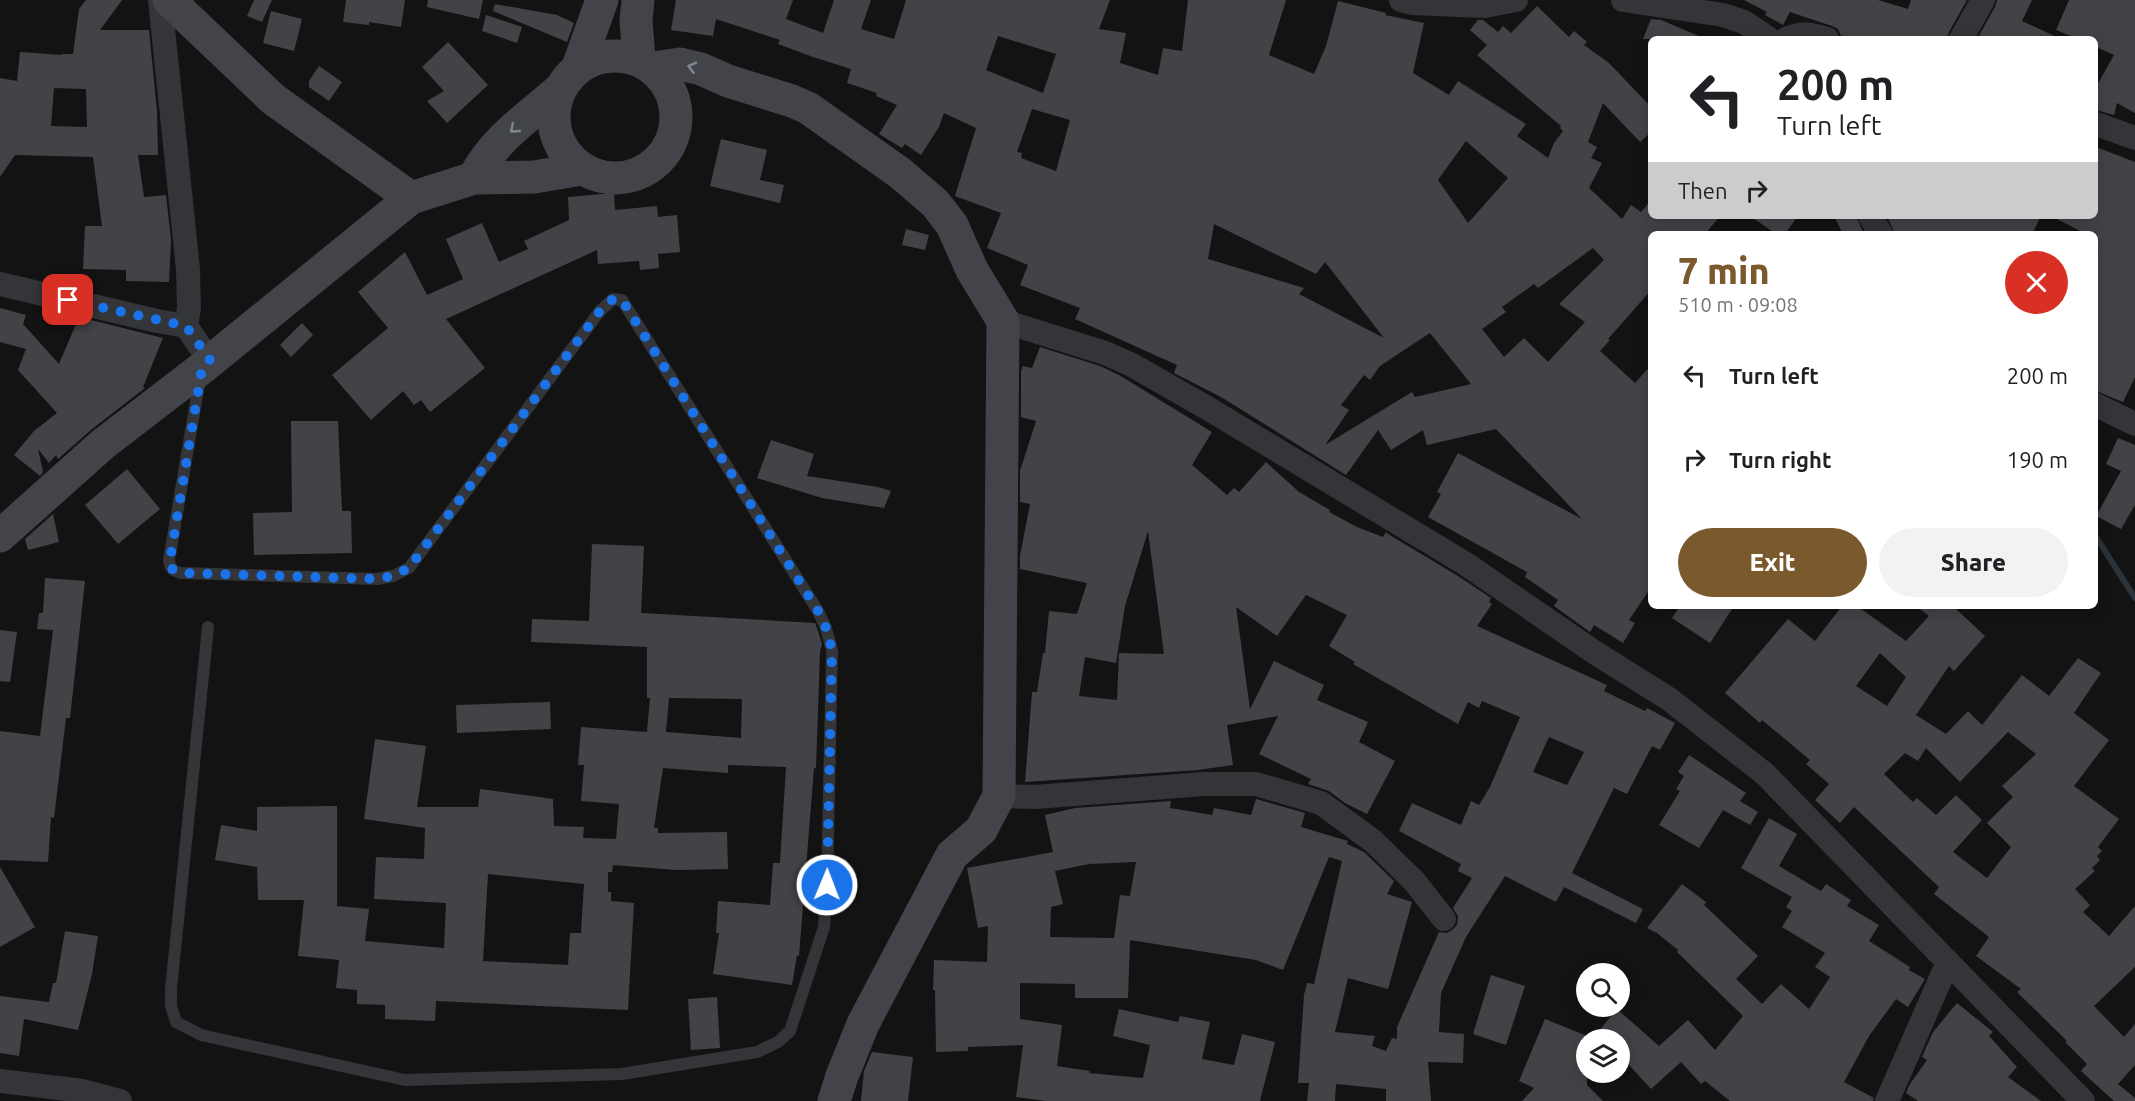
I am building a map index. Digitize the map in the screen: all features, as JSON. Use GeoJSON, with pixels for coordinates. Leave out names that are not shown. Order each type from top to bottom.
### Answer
{"type":"FeatureCollection","features":[{"type":"Feature","properties":{"kind":"main road"},"geometry":{"type":"LineString","coordinates":[[169,0],[273,99],[411,198]]}},
{"type":"Feature","properties":{"kind":"main road"},"geometry":{"type":"LineString","coordinates":[[602,0],[553,113],[556,135],[566,154],[582,169],[598,176],[615,178],[632,176],[647,169],[660,158],[670,144],[676,128],[677,111],[669,88],[646,64],[636,20],[638,0]]}},
{"type":"Feature","properties":{"kind":"main road"},"geometry":{"type":"LineString","coordinates":[[474,178],[492,148],[568,79],[597,58],[618,55],[646,64],[680,64],[701,69],[728,81],[808,108],[915,184],[935,203],[952,225],[972,270],[1003,321],[999,796],[981,830],[952,855],[863,1024],[834,1101]]}},
{"type":"Feature","properties":{"kind":"main road"},"geometry":{"type":"LineString","coordinates":[[677,111],[712,88],[728,81]]}},
{"type":"Feature","properties":{"kind":"main road"},"geometry":{"type":"LineString","coordinates":[[0,536],[103,444],[411,198],[474,178],[534,177],[582,169]]}},
{"type":"Feature","properties":{"kind":"street"},"geometry":{"type":"LineString","coordinates":[[160,0],[189,269],[189,308],[186,326],[206,364]]}},
{"type":"Feature","properties":{"kind":"street"},"geometry":{"type":"LineString","coordinates":[[1401,0],[1412,3],[1485,6],[1516,0]]}},
{"type":"Feature","properties":{"kind":"street"},"geometry":{"type":"LineString","coordinates":[[1623,0],[1723,15],[1744,22],[1764,36]]}},
{"type":"Feature","properties":{"kind":"street"},"geometry":{"type":"LineString","coordinates":[[1963,36],[1983,0]]}},
{"type":"Feature","properties":{"kind":"street"},"geometry":{"type":"LineString","coordinates":[[1793,36],[1807,33],[1817,36]]}},
{"type":"Feature","properties":{"kind":"street"},"geometry":{"type":"LineString","coordinates":[[2098,125],[2135,138]]}},
{"type":"Feature","properties":{"kind":"street"},"geometry":{"type":"LineString","coordinates":[[0,284],[186,326]]}},
{"type":"Feature","properties":{"kind":"street"},"geometry":{"type":"LineString","coordinates":[[1003,321],[1105,353],[1132,365],[1466,564],[1594,652],[1669,699],[1765,774],[2083,1101]]}},
{"type":"Feature","properties":{"kind":"street"},"geometry":{"type":"LineString","coordinates":[[2098,406],[2135,424]]}},
{"type":"Feature","properties":{"kind":"street"},"geometry":{"type":"LineString","coordinates":[[999,796],[1035,797],[1204,784],[1256,784],[1321,803],[1374,841],[1414,881],[1444,919]]}},
{"type":"Feature","properties":{"kind":"street"},"geometry":{"type":"LineString","coordinates":[[1887,1101],[1948,962]]}},
{"type":"Feature","properties":{"kind":"street"},"geometry":{"type":"LineString","coordinates":[[0,1081],[83,1091],[120,1101]]}},
{"type":"Feature","properties":{"kind":"lane"},"geometry":{"type":"LineString","coordinates":[[206,364],[170,566],[174,571],[181,573],[377,579],[393,576],[409,568],[600,311],[613,299],[622,300],[818,611],[832,650],[824,927],[790,1030],[778,1042],[757,1052],[622,1074],[405,1080],[201,1035],[176,1022],[171,1006],[171,989],[208,627]]}},
{"type":"Feature","properties":{"kind":"building"},"geometry":{"type":"Polygon","coordinates":[[[86,0],[122,0],[100,30],[149,30],[157,111],[158,155],[138,155],[144,197],[166,195],[171,240],[169,282],[126,281],[126,270],[83,269],[85,226],[102,226],[93,157],[15,155],[0,177],[0,78],[17,81],[20,52],[73,54],[79,9],[86,0]],[[54,88],[51,126],[87,127],[86,89],[54,88]]]}},
{"type":"Feature","properties":{"kind":"building"},"geometry":{"type":"Polygon","coordinates":[[[254,0],[272,0],[262,22],[247,16],[254,0]]]}},
{"type":"Feature","properties":{"kind":"building"},"geometry":{"type":"Polygon","coordinates":[[[346,0],[405,0],[401,27],[369,22],[369,25],[343,22],[346,0]]]}},
{"type":"Feature","properties":{"kind":"building"},"geometry":{"type":"Polygon","coordinates":[[[428,0],[483,0],[479,19],[427,7],[428,0]]]}},
{"type":"Feature","properties":{"kind":"building"},"geometry":{"type":"Polygon","coordinates":[[[676,0],[793,0],[786,19],[823,33],[834,0],[871,0],[861,29],[894,39],[906,0],[1110,0],[1099,29],[1126,33],[1120,63],[1158,75],[1163,48],[1182,51],[1188,0],[1286,0],[1269,55],[1314,74],[1326,46],[1338,1],[1386,13],[1385,15],[1424,23],[1413,73],[1449,95],[1458,81],[1526,124],[1517,136],[1548,158],[1554,143],[1563,131],[1561,126],[1477,55],[1487,45],[1470,30],[1478,20],[1483,20],[1498,32],[1503,26],[1511,33],[1537,6],[1569,37],[1574,31],[1587,42],[1584,45],[1609,63],[1648,104],[1648,135],[1640,142],[1603,103],[1588,142],[1597,147],[1591,158],[1602,163],[1589,188],[1622,219],[1631,205],[1641,212],[1648,204],[1648,219],[1718,219],[1708,231],[1648,231],[1648,294],[1600,351],[1635,383],[1648,368],[1648,592],[1629,620],[1635,623],[1623,643],[1594,625],[1590,632],[1554,606],[1558,600],[1525,577],[1527,572],[1428,517],[1441,494],[1437,492],[1458,453],[1582,519],[1496,429],[1427,445],[1423,430],[1391,450],[1378,430],[1346,475],[1221,397],[1174,373],[1177,365],[1075,319],[1080,308],[1020,285],[1028,265],[987,248],[1001,213],[955,196],[976,128],[944,113],[939,127],[921,155],[905,144],[902,148],[879,134],[897,105],[876,96],[877,93],[847,83],[851,69],[778,44],[780,40],[716,19],[713,36],[671,30],[676,0]],[[998,36],[986,70],[1043,93],[1056,54],[998,36]],[[1032,109],[1017,152],[1022,153],[1021,158],[1056,171],[1070,120],[1032,109]],[[1466,141],[1438,180],[1468,223],[1508,178],[1466,141]],[[1214,224],[1208,259],[1304,288],[1299,294],[1384,338],[1325,262],[1316,274],[1214,224]],[[1593,248],[1538,288],[1534,284],[1502,307],[1506,312],[1482,329],[1504,357],[1524,338],[1548,362],[1585,322],[1559,304],[1604,260],[1593,248]],[[1430,333],[1380,366],[1370,380],[1364,375],[1341,405],[1349,410],[1325,445],[1412,392],[1415,397],[1471,384],[1430,333]]]}},
{"type":"Feature","properties":{"kind":"building"},"geometry":{"type":"Polygon","coordinates":[[[1744,0],[1878,0],[1908,9],[1911,0],[1967,0],[1948,36],[1841,36],[1838,29],[1832,26],[1790,12],[1783,25],[1765,15],[1767,12],[1744,0]]]}},
{"type":"Feature","properties":{"kind":"building"},"geometry":{"type":"Polygon","coordinates":[[[1997,0],[2032,0],[2022,21],[2054,36],[1979,36],[1997,0]]]}},
{"type":"Feature","properties":{"kind":"building"},"geometry":{"type":"Polygon","coordinates":[[[2069,0],[2135,0],[2135,113],[2117,103],[2114,115],[2098,111],[2098,83],[2114,55],[2098,48],[2098,36],[2071,36],[2056,30],[2069,0]]]}},
{"type":"Feature","properties":{"kind":"building"},"geometry":{"type":"Polygon","coordinates":[[[495,4],[557,15],[574,23],[567,42],[493,11],[495,4]]]}},
{"type":"Feature","properties":{"kind":"building"},"geometry":{"type":"Polygon","coordinates":[[[271,11],[302,19],[294,51],[263,43],[271,11]]]}},
{"type":"Feature","properties":{"kind":"building"},"geometry":{"type":"Polygon","coordinates":[[[486,15],[522,27],[517,43],[482,31],[486,15]]]}},
{"type":"Feature","properties":{"kind":"building"},"geometry":{"type":"Polygon","coordinates":[[[1651,19],[1661,20],[1699,36],[1648,36],[1648,39],[1643,39],[1651,19]]]}},
{"type":"Feature","properties":{"kind":"building"},"geometry":{"type":"Polygon","coordinates":[[[448,42],[488,85],[447,123],[427,101],[444,91],[422,67],[448,42]]]}},
{"type":"Feature","properties":{"kind":"building"},"geometry":{"type":"Polygon","coordinates":[[[319,66],[342,82],[329,101],[309,87],[309,81],[319,66]]]}},
{"type":"Feature","properties":{"kind":"building"},"geometry":{"type":"Polygon","coordinates":[[[721,139],[767,150],[760,180],[784,185],[780,203],[710,186],[721,139]]]}},
{"type":"Feature","properties":{"kind":"building"},"geometry":{"type":"Polygon","coordinates":[[[2098,148],[2135,162],[2135,377],[2123,402],[2098,392],[2098,231],[2080,231],[2057,219],[2098,219],[2098,148]]]}},
{"type":"Feature","properties":{"kind":"building"},"geometry":{"type":"Polygon","coordinates":[[[614,193],[615,210],[657,206],[658,217],[677,215],[680,252],[658,254],[659,268],[640,270],[639,261],[598,264],[597,250],[446,319],[485,368],[430,412],[421,400],[414,405],[403,391],[371,420],[332,375],[388,328],[358,292],[405,252],[427,295],[463,279],[446,239],[482,223],[499,262],[528,249],[524,241],[569,220],[568,197],[614,193]]]}},
{"type":"Feature","properties":{"kind":"building"},"geometry":{"type":"Polygon","coordinates":[[[1754,219],[1796,219],[1787,231],[1772,231],[1754,219]]]}},
{"type":"Feature","properties":{"kind":"building"},"geometry":{"type":"Polygon","coordinates":[[[1836,219],[1857,219],[1863,231],[1842,231],[1836,219]]]}},
{"type":"Feature","properties":{"kind":"building"},"geometry":{"type":"Polygon","coordinates":[[[1888,219],[2040,219],[2034,231],[1894,231],[1888,219]]]}},
{"type":"Feature","properties":{"kind":"building"},"geometry":{"type":"Polygon","coordinates":[[[906,229],[929,235],[925,250],[902,245],[906,229]]]}},
{"type":"Feature","properties":{"kind":"building"},"geometry":{"type":"Polygon","coordinates":[[[0,308],[26,315],[23,324],[59,364],[79,317],[163,338],[143,387],[145,388],[58,459],[56,455],[49,463],[38,449],[43,472],[40,476],[14,455],[34,431],[57,413],[18,370],[26,349],[0,342],[0,308]]]}},
{"type":"Feature","properties":{"kind":"building"},"geometry":{"type":"Polygon","coordinates":[[[302,323],[313,335],[291,357],[280,345],[302,323]]]}},
{"type":"Feature","properties":{"kind":"building"},"geometry":{"type":"Polygon","coordinates":[[[1040,347],[1100,366],[1119,375],[1212,432],[1192,465],[1227,495],[1234,488],[1239,492],[1266,462],[1299,492],[1330,510],[1329,512],[1357,527],[1383,537],[1386,532],[1491,598],[1489,602],[1492,604],[1477,626],[1607,685],[1604,691],[1645,711],[1647,708],[1675,723],[1660,750],[1652,746],[1627,794],[1614,788],[1572,873],[1643,909],[1636,923],[1564,887],[1556,902],[1505,876],[1466,937],[1441,993],[1439,1032],[1464,1034],[1463,1063],[1428,1062],[1431,1101],[1386,1101],[1386,1089],[1336,1084],[1335,1101],[1307,1101],[1309,1083],[1298,1083],[1304,995],[1307,983],[1314,984],[1342,861],[1329,857],[1283,970],[1256,960],[1130,940],[1128,998],[1075,998],[1075,984],[1020,983],[1020,1019],[1062,1025],[1057,1066],[1090,1071],[1089,1073],[1143,1078],[1150,1045],[1113,1036],[1119,1009],[1178,1022],[1180,1016],[1210,1022],[1202,1059],[1234,1065],[1242,1034],[1275,1042],[1260,1101],[1046,1101],[1016,1097],[1023,1045],[968,1047],[968,1051],[936,1052],[934,960],[987,962],[988,926],[978,928],[967,868],[1053,852],[1045,815],[1075,808],[1171,801],[1170,808],[1212,815],[1214,808],[1251,815],[1256,799],[1305,813],[1301,827],[1348,841],[1347,844],[1364,852],[1394,881],[1387,894],[1412,902],[1388,989],[1348,978],[1335,1032],[1375,1036],[1372,1046],[1386,1051],[1392,1038],[1397,1039],[1397,1027],[1439,932],[1447,933],[1457,925],[1458,916],[1453,908],[1472,878],[1458,871],[1461,864],[1399,831],[1412,803],[1461,825],[1471,801],[1479,805],[1490,787],[1520,717],[1482,701],[1479,708],[1468,702],[1458,724],[1353,664],[1355,662],[1329,646],[1347,615],[1306,595],[1277,636],[1236,607],[1250,709],[1274,661],[1324,685],[1317,700],[1368,722],[1359,742],[1395,761],[1367,814],[1345,803],[1329,791],[1308,784],[1311,779],[1259,754],[1278,716],[1227,725],[1233,765],[1198,770],[1025,782],[1032,692],[1037,692],[1043,653],[1045,653],[1049,611],[1077,614],[1087,583],[1020,569],[1020,556],[1030,504],[1020,502],[1020,471],[1036,421],[1021,417],[1021,371],[1023,366],[1032,368],[1040,347]],[[1148,531],[1125,606],[1116,663],[1085,657],[1079,696],[1117,700],[1119,653],[1164,654],[1148,531]],[[1549,737],[1533,772],[1567,785],[1584,752],[1549,737]],[[1136,862],[1089,864],[1055,871],[1063,904],[1051,907],[1050,937],[1114,938],[1120,895],[1130,896],[1136,862]]]}},
{"type":"Feature","properties":{"kind":"building"},"geometry":{"type":"Polygon","coordinates":[[[291,421],[338,421],[342,511],[351,511],[352,553],[254,555],[253,513],[292,512],[291,421]]]}},
{"type":"Feature","properties":{"kind":"building"},"geometry":{"type":"Polygon","coordinates":[[[2118,438],[2135,445],[2135,505],[2121,529],[2098,517],[2098,512],[2121,471],[2106,464],[2118,438]]]}},
{"type":"Feature","properties":{"kind":"building"},"geometry":{"type":"Polygon","coordinates":[[[771,440],[814,454],[807,476],[891,491],[884,508],[822,498],[757,478],[771,440]]]}},
{"type":"Feature","properties":{"kind":"building"},"geometry":{"type":"Polygon","coordinates":[[[127,469],[160,509],[118,544],[85,505],[127,469]]]}},
{"type":"Feature","properties":{"kind":"building"},"geometry":{"type":"Polygon","coordinates":[[[53,514],[59,542],[28,550],[25,539],[53,514]]]}},
{"type":"Feature","properties":{"kind":"building"},"geometry":{"type":"Polygon","coordinates":[[[592,544],[644,546],[641,613],[815,623],[822,644],[816,768],[814,768],[799,956],[797,955],[792,985],[713,974],[719,933],[716,933],[718,901],[770,905],[773,863],[780,863],[786,767],[728,765],[728,773],[663,768],[654,828],[658,828],[658,833],[727,832],[728,869],[677,870],[613,865],[612,872],[608,872],[608,892],[611,892],[611,901],[634,903],[628,1010],[436,1001],[435,1021],[385,1019],[385,1005],[357,1004],[357,990],[336,988],[339,960],[298,956],[304,900],[258,900],[257,867],[215,860],[221,825],[257,831],[257,807],[337,806],[337,906],[369,909],[365,941],[444,948],[446,903],[374,899],[376,857],[424,859],[425,828],[364,819],[375,739],[426,746],[417,807],[478,807],[480,789],[553,799],[554,826],[584,827],[583,838],[616,839],[619,804],[581,801],[584,765],[578,765],[581,727],[647,732],[650,698],[647,698],[647,647],[531,642],[532,619],[589,621],[592,544]],[[669,698],[666,732],[741,738],[742,699],[669,698]],[[488,874],[483,961],[568,965],[570,933],[581,933],[584,884],[488,874]]]}},
{"type":"Feature","properties":{"kind":"building"},"geometry":{"type":"Polygon","coordinates":[[[45,578],[85,581],[70,718],[66,718],[54,818],[51,817],[48,862],[0,860],[0,731],[40,736],[53,630],[37,629],[39,613],[43,613],[45,578]]]}},
{"type":"Feature","properties":{"kind":"building"},"geometry":{"type":"Polygon","coordinates":[[[1678,609],[1732,609],[1710,643],[1672,618],[1678,609]]]}},
{"type":"Feature","properties":{"kind":"building"},"geometry":{"type":"Polygon","coordinates":[[[1840,609],[1861,609],[1906,641],[1929,616],[1920,609],[1956,609],[1985,636],[1954,671],[1949,666],[1916,715],[1946,734],[1968,711],[1982,725],[2022,675],[2049,696],[2078,658],[2101,673],[2074,713],[2109,740],[2074,786],[2119,819],[2098,847],[2102,851],[2097,856],[2100,860],[2092,868],[2095,871],[2075,889],[2090,905],[2083,912],[2109,936],[2135,906],[2135,967],[2094,1006],[2124,1037],[2135,1024],[2135,1065],[2118,1084],[2135,1098],[2135,1101],[2114,1101],[2081,1071],[2087,1064],[2017,992],[2021,989],[1976,956],[1989,937],[1934,894],[1939,887],[1854,807],[1840,823],[1815,800],[1829,784],[1806,764],[1810,760],[1762,720],[1760,723],[1725,693],[1788,619],[1815,641],[1840,609]],[[1880,653],[1856,686],[1887,706],[1906,677],[1880,653]],[[2008,732],[1960,782],[1926,748],[1918,761],[1905,753],[1884,774],[1913,802],[1917,798],[1936,815],[1956,795],[1982,820],[1953,852],[1987,878],[2011,847],[1987,823],[2013,797],[2002,786],[2036,754],[2008,732]]]}},
{"type":"Feature","properties":{"kind":"building"},"geometry":{"type":"Polygon","coordinates":[[[0,630],[17,632],[10,682],[0,681],[0,630]]]}},
{"type":"Feature","properties":{"kind":"building"},"geometry":{"type":"Polygon","coordinates":[[[550,702],[551,729],[457,733],[456,705],[550,702]]]}},
{"type":"Feature","properties":{"kind":"building"},"geometry":{"type":"Polygon","coordinates":[[[1689,755],[1746,793],[1740,801],[1758,812],[1750,825],[1723,810],[1699,848],[1659,825],[1680,791],[1676,789],[1684,776],[1678,772],[1689,755]]]}},
{"type":"Feature","properties":{"kind":"building"},"geometry":{"type":"Polygon","coordinates":[[[1769,818],[1797,834],[1779,866],[1821,891],[1826,884],[1851,900],[1847,906],[1879,925],[1869,941],[1925,979],[1908,1007],[1896,999],[1869,1036],[1844,1082],[1874,1098],[1873,1101],[1730,1101],[1705,1081],[1701,1084],[1681,1062],[1651,1089],[1630,1066],[1630,1029],[1600,1029],[1610,1017],[1626,1017],[1659,1046],[1688,1020],[1715,1050],[1743,1016],[1677,952],[1678,950],[1647,928],[1682,884],[1706,902],[1704,905],[1758,956],[1736,979],[1762,1004],[1781,984],[1809,1009],[1830,977],[1815,967],[1825,953],[1782,927],[1792,911],[1786,907],[1792,897],[1741,868],[1769,818]]]}},
{"type":"Feature","properties":{"kind":"building"},"geometry":{"type":"Polygon","coordinates":[[[0,867],[35,927],[0,947],[0,867]]]}},
{"type":"Feature","properties":{"kind":"building"},"geometry":{"type":"Polygon","coordinates":[[[65,931],[98,936],[92,974],[78,1030],[24,1019],[19,1056],[0,1053],[0,996],[49,1002],[53,983],[56,983],[65,931]]]}},
{"type":"Feature","properties":{"kind":"building"},"geometry":{"type":"Polygon","coordinates":[[[1491,975],[1525,986],[1506,1045],[1473,1034],[1491,975]]]}},
{"type":"Feature","properties":{"kind":"building"},"geometry":{"type":"Polygon","coordinates":[[[717,997],[720,1048],[691,1050],[688,999],[717,997]]]}},
{"type":"Feature","properties":{"kind":"building"},"geometry":{"type":"Polygon","coordinates":[[[1957,1003],[1993,1032],[1989,1036],[2017,1067],[2008,1077],[2041,1101],[1918,1101],[1906,1093],[1927,1060],[1922,1057],[1933,1032],[1957,1003]]]}},
{"type":"Feature","properties":{"kind":"building"},"geometry":{"type":"Polygon","coordinates":[[[1545,1019],[1576,1032],[1576,1083],[1587,1083],[1603,1101],[1522,1101],[1534,1088],[1519,1081],[1545,1019]]]}},
{"type":"Feature","properties":{"kind":"building"},"geometry":{"type":"Polygon","coordinates":[[[872,1052],[913,1057],[908,1101],[861,1101],[864,1071],[872,1052]]]}},
{"type":"Feature","properties":{"kind":"waterway"},"geometry":{"type":"LineString","coordinates":[[2098,540],[2135,598]]}},
{"type":"Feature","properties":{"kind":"route"},"geometry":{"type":"LineString","coordinates":[[68,300],[186,326],[210,360],[202,368],[170,560],[170,566],[174,571],[377,579],[393,576],[409,568],[600,311],[613,299],[622,300],[818,611],[826,628],[832,650],[827,885]]}}]}
